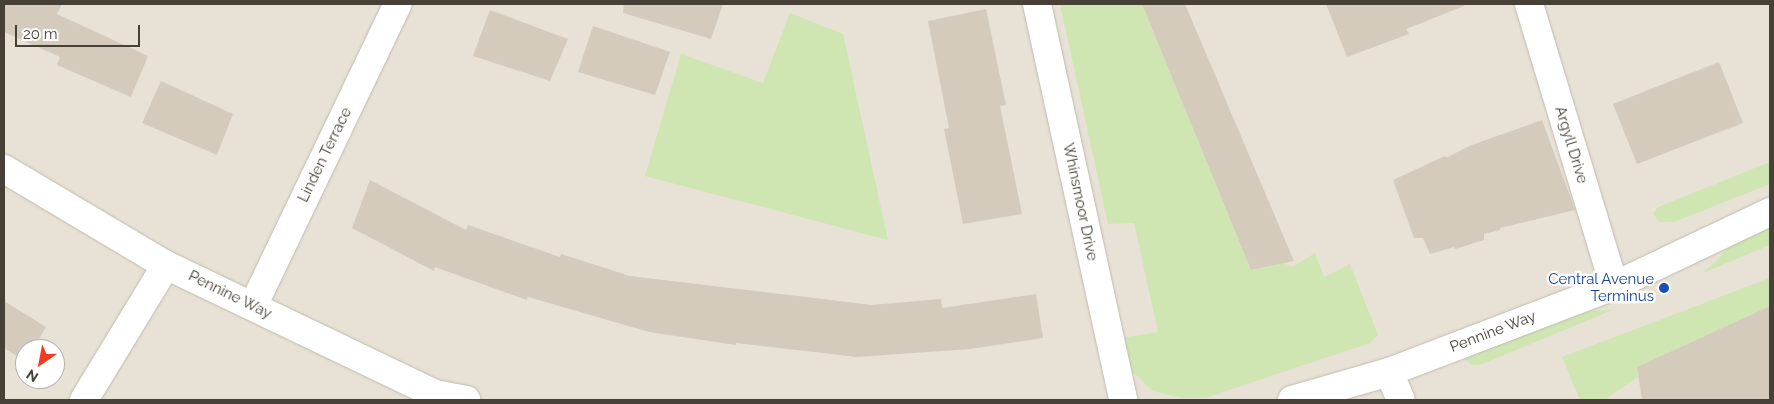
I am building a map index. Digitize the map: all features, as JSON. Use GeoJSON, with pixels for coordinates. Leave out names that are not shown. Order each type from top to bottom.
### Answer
{"type":"FeatureCollection","features":[{"type":"Feature","properties":{"kind":"street","name":"Linden Terrace"},"geometry":{"type":"LineString","coordinates":[[253,306],[398,4]]}},
{"type":"Feature","properties":{"kind":"street","name":"Whinsmoor Drive"},"geometry":{"type":"LineString","coordinates":[[1037,4],[1122,400]]}},
{"type":"Feature","properties":{"kind":"street","name":"Argyll Drive"},"geometry":{"type":"LineString","coordinates":[[1529,4],[1614,286]]}},
{"type":"Feature","properties":{"kind":"street","name":"Pennine Way"},"geometry":{"type":"LineString","coordinates":[[4,169],[166,265],[435,394],[466,400]]}},
{"type":"Feature","properties":{"kind":"street","name":"Pennine Way"},"geometry":{"type":"LineString","coordinates":[[1292,400],[1388,372],[1614,286],[1770,212]]}},
{"type":"Feature","properties":{"kind":"street"},"geometry":{"type":"LineString","coordinates":[[84,400],[166,265]]}},
{"type":"Feature","properties":{"kind":"street"},"geometry":{"type":"LineString","coordinates":[[1388,372],[1401,400]]}},
{"type":"Feature","properties":{"kind":"shaded area"},"geometry":{"type":"Polygon","coordinates":[[[4,4],[1770,4],[1770,400],[4,400],[4,4]]]}},
{"type":"Feature","properties":{"kind":"green space"},"geometry":{"type":"Polygon","coordinates":[[[1060,4],[1142,4],[1251,270],[1283,263],[1292,267],[1315,253],[1324,277],[1350,264],[1378,335],[1370,343],[1205,398],[1182,398],[1153,391],[1131,371],[1122,338],[1158,332],[1134,223],[1108,224],[1060,4]]]}},
{"type":"Feature","properties":{"kind":"green space"},"geometry":{"type":"Polygon","coordinates":[[[790,13],[843,34],[888,240],[645,176],[681,54],[763,83],[790,13]]]}},
{"type":"Feature","properties":{"kind":"green space"},"geometry":{"type":"Polygon","coordinates":[[[1770,162],[1770,184],[1674,222],[1660,222],[1653,214],[1658,207],[1770,162]]]}},
{"type":"Feature","properties":{"kind":"green space"},"geometry":{"type":"Polygon","coordinates":[[[1770,226],[1770,245],[1703,273],[1737,240],[1770,226]]]}},
{"type":"Feature","properties":{"kind":"green space"},"geometry":{"type":"Polygon","coordinates":[[[1770,278],[1770,306],[1637,367],[1638,377],[1608,397],[1609,400],[1580,400],[1562,357],[1770,278]]]}},
{"type":"Feature","properties":{"kind":"green space"},"geometry":{"type":"Polygon","coordinates":[[[1615,309],[1480,365],[1472,365],[1463,358],[1585,312],[1615,309]]]}},
{"type":"Feature","properties":{"kind":"building"},"geometry":{"type":"Polygon","coordinates":[[[4,4],[62,4],[57,14],[148,56],[131,97],[57,65],[60,57],[4,32],[4,4]]]}},
{"type":"Feature","properties":{"kind":"building"},"geometry":{"type":"Polygon","coordinates":[[[624,4],[723,4],[711,39],[623,13],[624,4]]]}},
{"type":"Feature","properties":{"kind":"building"},"geometry":{"type":"Polygon","coordinates":[[[1142,4],[1185,4],[1294,261],[1251,270],[1142,4]]]}},
{"type":"Feature","properties":{"kind":"building"},"geometry":{"type":"Polygon","coordinates":[[[1326,4],[1463,4],[1464,6],[1406,29],[1409,34],[1347,57],[1326,4]]]}},
{"type":"Feature","properties":{"kind":"building"},"geometry":{"type":"Polygon","coordinates":[[[986,9],[1006,105],[1000,106],[1022,214],[963,224],[944,129],[949,128],[928,21],[986,9]]]}},
{"type":"Feature","properties":{"kind":"building"},"geometry":{"type":"Polygon","coordinates":[[[490,10],[568,39],[550,81],[473,56],[490,10]]]}},
{"type":"Feature","properties":{"kind":"building"},"geometry":{"type":"Polygon","coordinates":[[[593,26],[670,52],[655,95],[578,72],[593,26]]]}},
{"type":"Feature","properties":{"kind":"building"},"geometry":{"type":"Polygon","coordinates":[[[1719,62],[1743,123],[1637,164],[1613,104],[1719,62]]]}},
{"type":"Feature","properties":{"kind":"building"},"geometry":{"type":"Polygon","coordinates":[[[161,81],[233,114],[217,155],[142,123],[161,81]]]}},
{"type":"Feature","properties":{"kind":"building"},"geometry":{"type":"Polygon","coordinates":[[[1542,120],[1575,210],[1500,228],[1500,230],[1484,234],[1484,240],[1430,254],[1423,238],[1414,238],[1393,180],[1445,156],[1446,158],[1469,146],[1542,120]]]}},
{"type":"Feature","properties":{"kind":"building"},"geometry":{"type":"Polygon","coordinates":[[[370,180],[466,230],[468,225],[560,257],[561,254],[630,276],[872,305],[941,299],[942,308],[1036,294],[1043,338],[970,349],[857,357],[736,343],[736,345],[649,332],[528,297],[527,300],[435,267],[434,271],[352,228],[370,180]]]}},
{"type":"Feature","properties":{"kind":"building"},"geometry":{"type":"Polygon","coordinates":[[[4,301],[46,327],[39,339],[15,339],[15,355],[4,348],[4,301]]]}},
{"type":"Feature","properties":{"kind":"building"},"geometry":{"type":"Polygon","coordinates":[[[1770,306],[1770,400],[1642,400],[1637,367],[1770,306]]]}},
{"type":"Feature","properties":{"kind":"place","name":"Central Avenue Terminus"},"geometry":{"type":"Point","coordinates":[1664,288]}}]}
